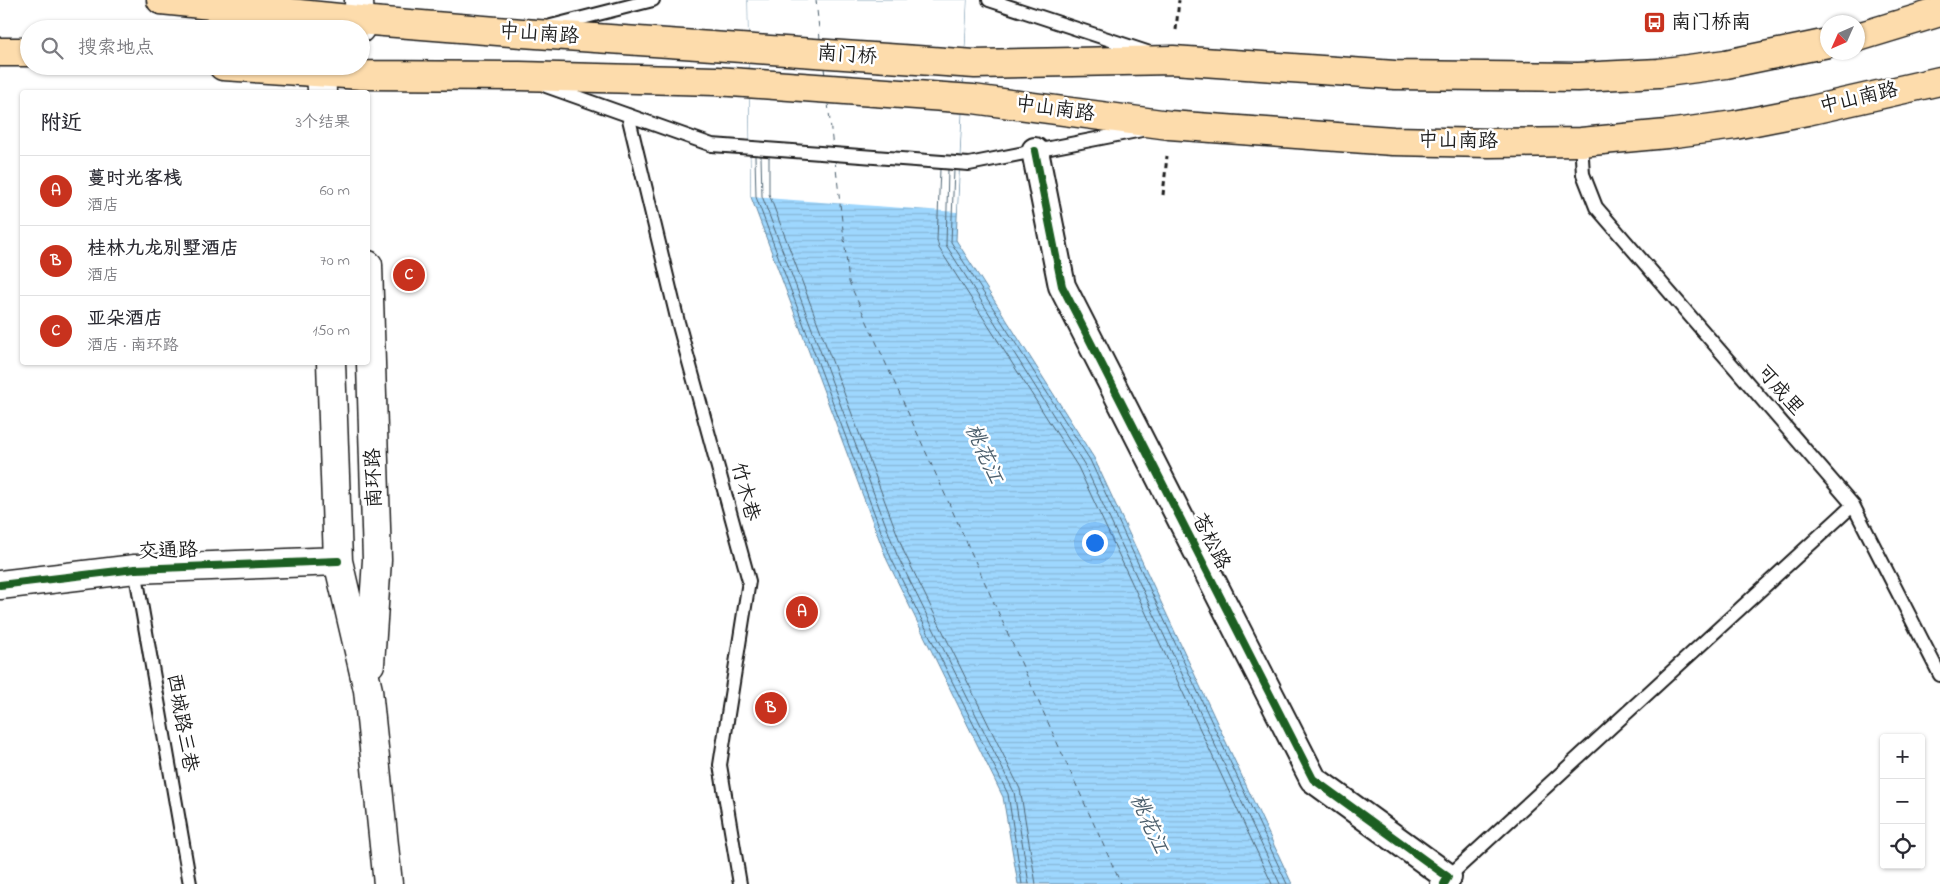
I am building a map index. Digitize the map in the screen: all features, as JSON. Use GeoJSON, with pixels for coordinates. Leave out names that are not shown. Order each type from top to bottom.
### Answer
{"type":"FeatureCollection","features":[{"type":"Feature","properties":{"kind":"highway","name":"中山南路"},"geometry":{"type":"LineString","coordinates":[[161,0],[321,15],[359,16],[522,34],[718,48]]}},
{"type":"Feature","properties":{"kind":"highway"},"geometry":{"type":"LineString","coordinates":[[1865,34],[1940,12]]}},
{"type":"Feature","properties":{"kind":"highway","name":"中山南路"},"geometry":{"type":"LineString","coordinates":[[975,64],[1173,60],[1395,75],[1489,77],[1610,76],[1659,73],[1726,64],[1820,45]]}},
{"type":"Feature","properties":{"kind":"highway","name":"南门桥"},"geometry":{"type":"LineString","coordinates":[[718,48],[975,64]]}},
{"type":"Feature","properties":{"kind":"highway"},"geometry":{"type":"LineString","coordinates":[[0,52],[20,52]]}},
{"type":"Feature","properties":{"kind":"highway","name":"中山南路"},"geometry":{"type":"LineString","coordinates":[[304,75],[361,78],[520,76],[716,82]]}},
{"type":"Feature","properties":{"kind":"highway","name":"中山南路"},"geometry":{"type":"LineString","coordinates":[[973,99],[1169,125],[1393,140],[1489,143],[1581,142],[1735,125],[1816,109],[1940,80]]}},
{"type":"Feature","properties":{"kind":"highway","name":"南门桥"},"geometry":{"type":"LineString","coordinates":[[716,82],[973,99]]}},
{"type":"Feature","properties":{"kind":"main road","name":"南环路"},"geometry":{"type":"LineString","coordinates":[[368,690],[378,560],[370,324]]}},
{"type":"Feature","properties":{"kind":"main road","name":"南环路"},"geometry":{"type":"LineString","coordinates":[[331,365],[338,561],[368,690],[388,884]]}},
{"type":"Feature","properties":{"kind":"main road","name":"交通路"},"geometry":{"type":"LineString","coordinates":[[0,585],[135,569],[338,561]]}},
{"type":"Feature","properties":{"kind":"street","name":"苍松路"},"geometry":{"type":"LineString","coordinates":[[1035,151],[1062,286],[1313,779],[1446,880]]}},
{"type":"Feature","properties":{"kind":"lane"},"geometry":{"type":"LineString","coordinates":[[522,34],[653,0]]}},
{"type":"Feature","properties":{"kind":"lane"},"geometry":{"type":"LineString","coordinates":[[989,0],[1173,60]]}},
{"type":"Feature","properties":{"kind":"lane"},"geometry":{"type":"LineString","coordinates":[[520,76],[712,145],[968,164],[1169,125]]}},
{"type":"Feature","properties":{"kind":"lane","name":"竹木巷"},"geometry":{"type":"LineString","coordinates":[[628,115],[678,322],[749,581],[720,765],[740,884]]}},
{"type":"Feature","properties":{"kind":"lane","name":"可成里"},"geometry":{"type":"LineString","coordinates":[[1581,142],[1583,174],[1596,207],[1853,506],[1940,675]]}},
{"type":"Feature","properties":{"kind":"lane"},"geometry":{"type":"LineString","coordinates":[[1446,880],[1853,506]]}},
{"type":"Feature","properties":{"kind":"lane","name":"西城路三巷"},"geometry":{"type":"LineString","coordinates":[[135,569],[190,884]]}},
{"type":"Feature","properties":{"kind":"water","name":"桃花江"},"geometry":{"type":"Polygon","coordinates":[[[748,0],[967,0],[956,240],[1094,458],[1292,884],[1018,884],[1003,797],[887,560],[751,197],[748,0]]]}},
{"type":"Feature","properties":{"kind":"pier"},"geometry":{"type":"Polygon","coordinates":[[[748,0],[967,0],[957,212],[751,197],[748,0]]]}},
{"type":"Feature","properties":{"kind":"ferry route"},"geometry":{"type":"LineString","coordinates":[[816,0],[820,39]]}},
{"type":"Feature","properties":{"kind":"ferry route"},"geometry":{"type":"LineString","coordinates":[[824,68],[825,76]]}},
{"type":"Feature","properties":{"kind":"ferry route"},"geometry":{"type":"LineString","coordinates":[[828,103],[833,148]]}},
{"type":"Feature","properties":{"kind":"ferry route"},"geometry":{"type":"LineString","coordinates":[[835,160],[849,282],[1121,884]]}},
{"type":"Feature","properties":{"kind":"cycle path"},"geometry":{"type":"LineString","coordinates":[[1035,151],[1062,286],[1313,779],[1448,877],[1444,884]]}},
{"type":"Feature","properties":{"kind":"cycle path"},"geometry":{"type":"LineString","coordinates":[[0,585],[135,569],[338,561]]}},
{"type":"Feature","properties":{"kind":"place","name":"南门桥南"},"geometry":{"type":"Point","coordinates":[1655,23]}},
{"type":"Feature","properties":{"kind":"place","name":"亚朵酒店"},"geometry":{"type":"Point","coordinates":[409,275]}},
{"type":"Feature","properties":{"kind":"place","name":"蔓时光客栈"},"geometry":{"type":"Point","coordinates":[802,612]}},
{"type":"Feature","properties":{"kind":"place","name":"桂林九龙别墅酒店"},"geometry":{"type":"Point","coordinates":[771,708]}}]}
